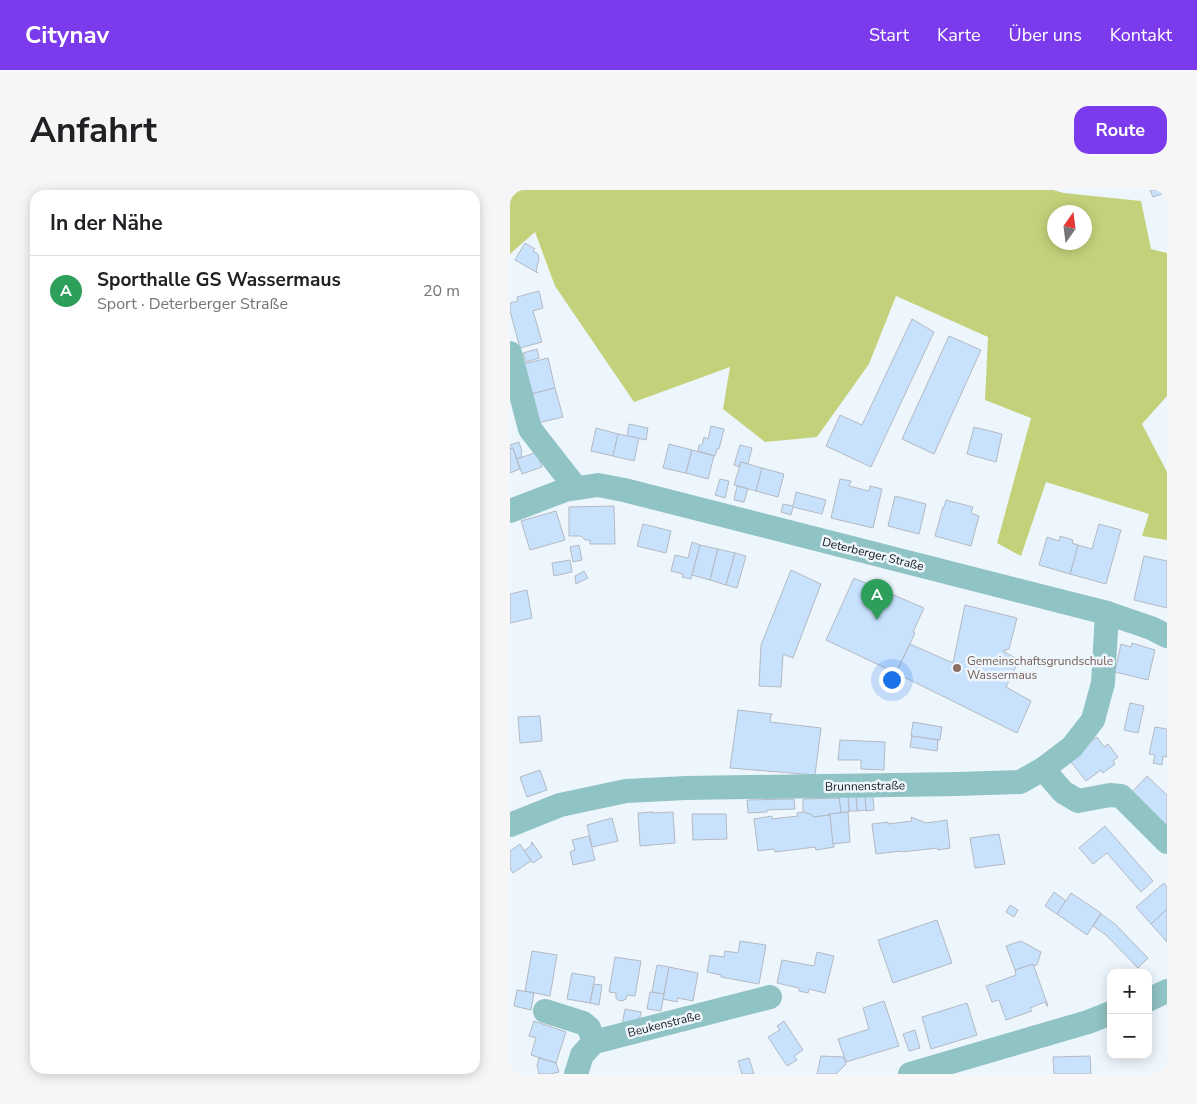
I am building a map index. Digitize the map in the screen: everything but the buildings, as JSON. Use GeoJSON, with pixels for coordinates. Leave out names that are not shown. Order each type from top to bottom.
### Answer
{"type":"FeatureCollection","features":[{"type":"Feature","properties":{"kind":"street"},"geometry":{"type":"LineString","coordinates":[[510,354],[530,429],[576,488]]}},
{"type":"Feature","properties":{"kind":"street","name":"Deterberger Straße"},"geometry":{"type":"LineString","coordinates":[[510,511],[565,490],[598,485],[1107,613],[1151,628],[1167,636]]}},
{"type":"Feature","properties":{"kind":"street","name":"Brunnenstraße"},"geometry":{"type":"LineString","coordinates":[[510,825],[560,805],[626,792],[686,788],[1020,782],[1072,747],[1093,720],[1103,683],[1107,613]]}},
{"type":"Feature","properties":{"kind":"street"},"geometry":{"type":"LineString","coordinates":[[1042,769],[1063,792],[1078,801],[1110,795],[1121,796],[1167,842]]}},
{"type":"Feature","properties":{"kind":"street"},"geometry":{"type":"LineString","coordinates":[[1152,998],[1167,991]]}},
{"type":"Feature","properties":{"kind":"street","name":"Beukenstraße"},"geometry":{"type":"LineString","coordinates":[[594,1042],[770,997]]}},
{"type":"Feature","properties":{"kind":"street"},"geometry":{"type":"LineString","coordinates":[[545,1012],[583,1023],[589,1028],[594,1042],[582,1055],[576,1074]]}},
{"type":"Feature","properties":{"kind":"street"},"geometry":{"type":"LineString","coordinates":[[910,1074],[1088,1022],[1108,1014]]}},
{"type":"Feature","properties":{"kind":"green space"},"geometry":{"type":"Polygon","coordinates":[[[510,190],[1053,190],[1064,193],[1141,201],[1151,249],[1167,253],[1167,396],[1142,424],[1167,472],[1167,540],[1142,536],[1149,514],[1046,482],[1021,556],[997,543],[1031,418],[985,400],[988,337],[896,296],[869,364],[817,437],[765,442],[723,409],[730,367],[634,402],[555,286],[535,232],[510,254],[510,190]]]}},
{"type":"Feature","properties":{"kind":"place","name":"Sporthalle GS Wassermaus"},"geometry":{"type":"Point","coordinates":[877,620]}},
{"type":"Feature","properties":{"kind":"place","name":"Gemeinschaftsgrundschule Wassermaus"},"geometry":{"type":"Point","coordinates":[957,668]}}]}
